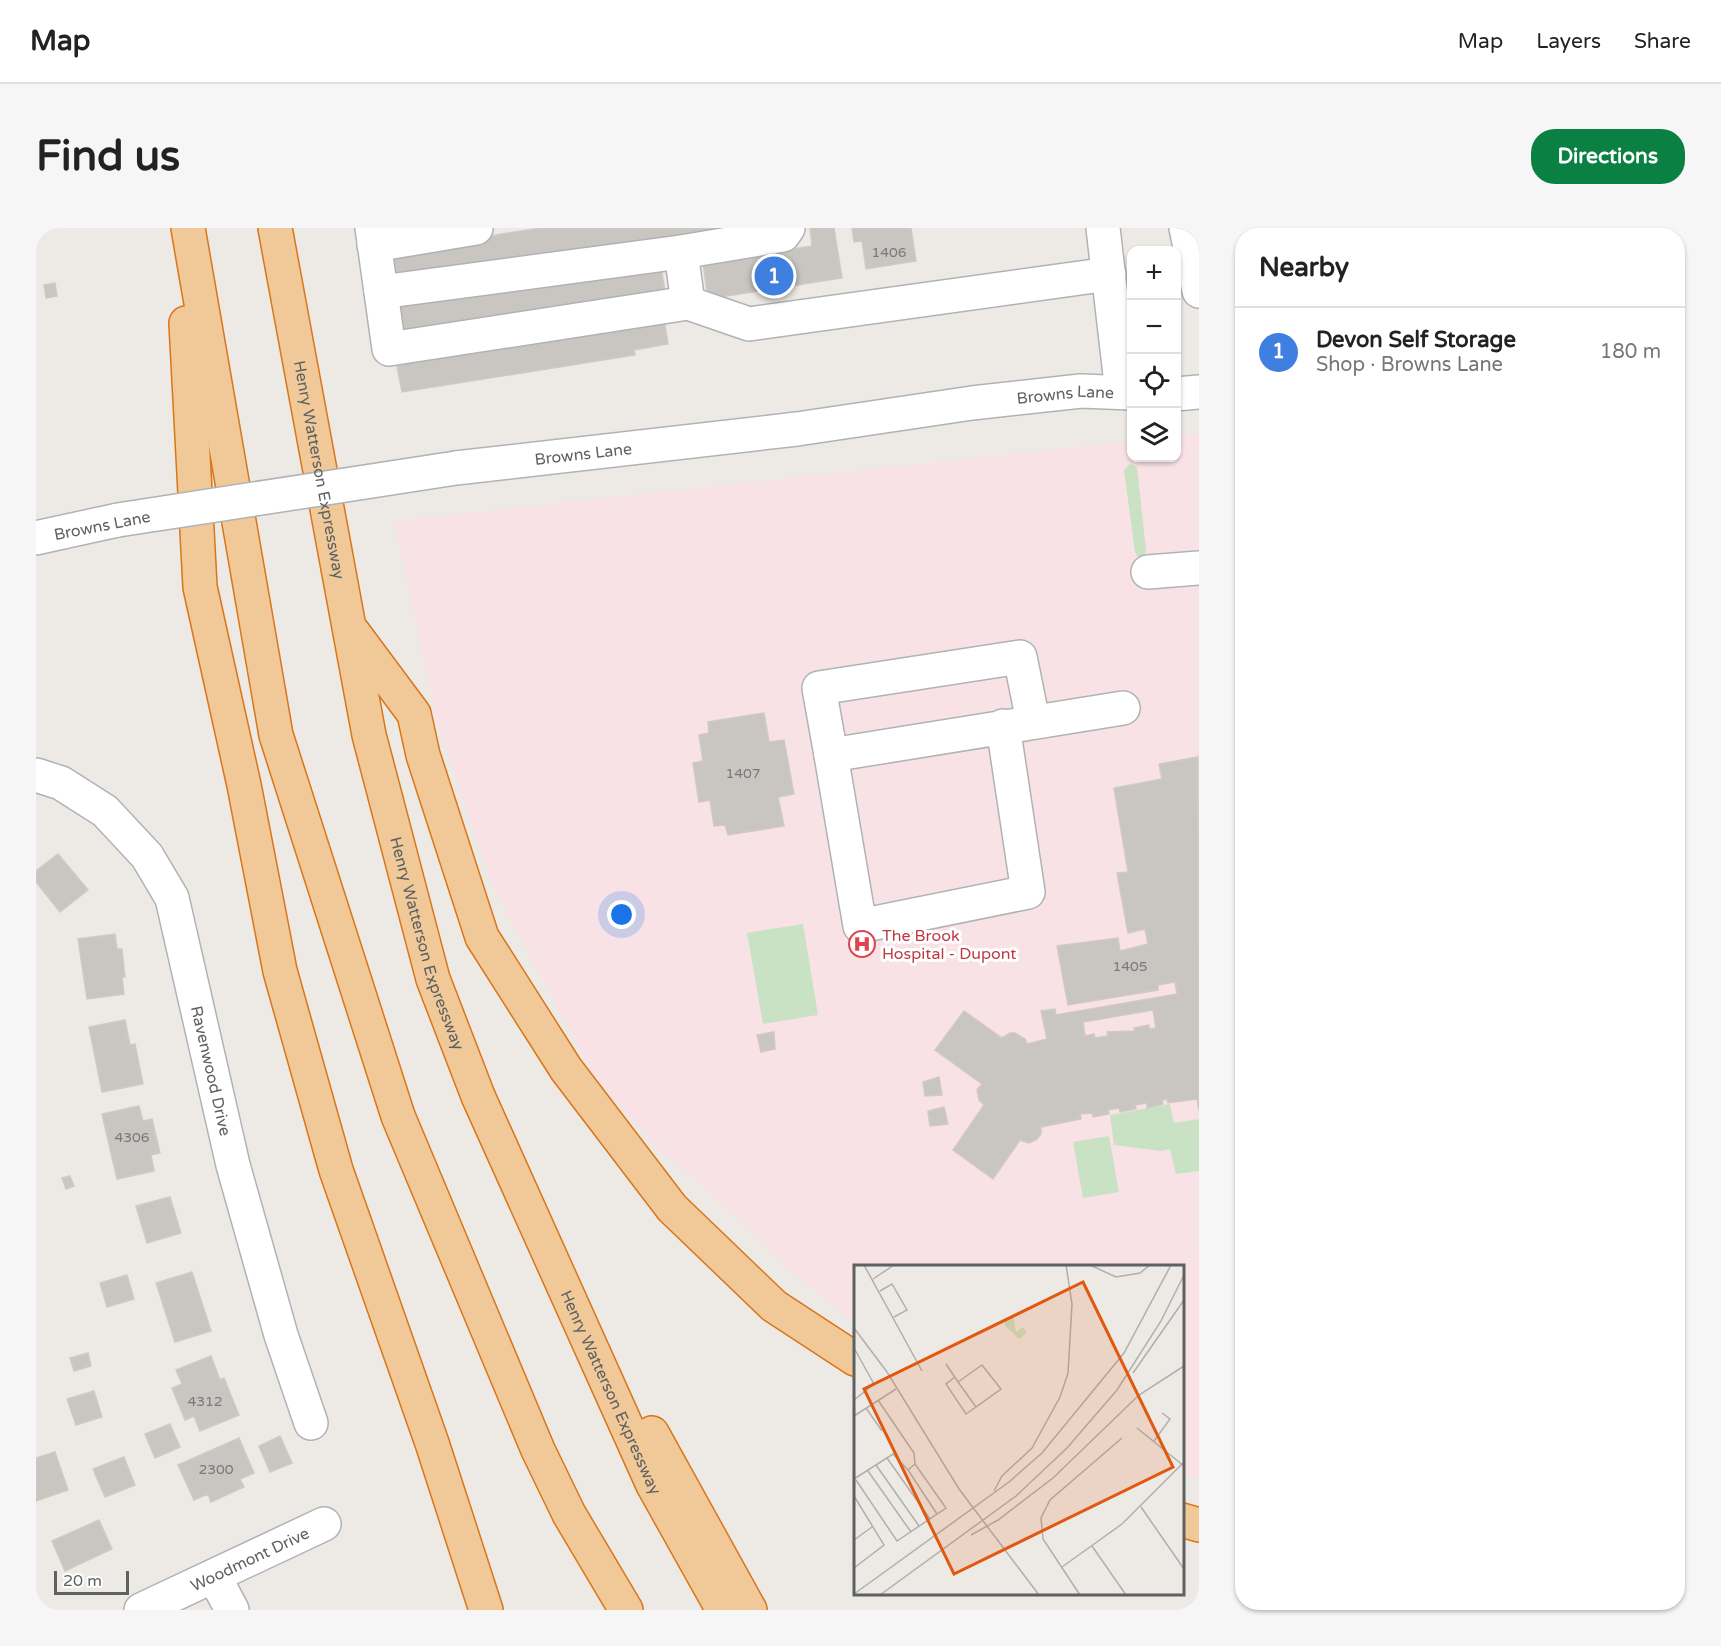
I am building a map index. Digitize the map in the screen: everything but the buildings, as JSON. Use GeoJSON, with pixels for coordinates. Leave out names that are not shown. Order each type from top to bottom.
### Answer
{"type":"FeatureCollection","features":[{"type":"Feature","properties":{"kind":"highway"},"geometry":{"type":"LineString","coordinates":[[181,228],[200,587],[244,785],[280,970],[336,1170],[432,1443],[486,1610]]}},
{"type":"Feature","properties":{"kind":"highway"},"geometry":{"type":"LineString","coordinates":[[188,228],[276,735],[398,1116],[538,1450],[569,1514],[626,1610]]}},
{"type":"Feature","properties":{"kind":"highway","name":"Henry Watterson Expressway"},"geometry":{"type":"LineString","coordinates":[[275,228],[369,735],[433,979],[478,1096],[653,1485],[723,1610]]}},
{"type":"Feature","properties":{"kind":"highway"},"geometry":{"type":"LineString","coordinates":[[349,626],[414,714],[423,755],[482,937],[566,1070],[672,1208],[774,1306],[854,1358]]}},
{"type":"Feature","properties":{"kind":"highway"},"geometry":{"type":"LineString","coordinates":[[478,1096],[667,1462],[750,1610]]}},
{"type":"Feature","properties":{"kind":"highway"},"geometry":{"type":"LineString","coordinates":[[569,1514],[605,1610]]}},
{"type":"Feature","properties":{"kind":"highway"},"geometry":{"type":"LineString","coordinates":[[1184,1521],[1199,1525]]}},
{"type":"Feature","properties":{"kind":"street"},"geometry":{"type":"LineString","coordinates":[[476,228],[373,237],[389,349],[688,303],[749,324],[1109,274]]}},
{"type":"Feature","properties":{"kind":"street"},"geometry":{"type":"LineString","coordinates":[[381,292],[681,252],[783,235],[788,228]]}},
{"type":"Feature","properties":{"kind":"street"},"geometry":{"type":"LineString","coordinates":[[1103,228],[1127,392]]}},
{"type":"Feature","properties":{"kind":"street"},"geometry":{"type":"LineString","coordinates":[[1186,228],[1199,291]]}},
{"type":"Feature","properties":{"kind":"street"},"geometry":{"type":"LineString","coordinates":[[681,252],[688,303]]}},
{"type":"Feature","properties":{"kind":"street","name":"Browns Lane"},"geometry":{"type":"LineString","coordinates":[[36,538],[118,520],[456,468],[797,429],[1027,397],[1082,391],[1127,392]]}},
{"type":"Feature","properties":{"kind":"street"},"geometry":{"type":"LineString","coordinates":[[1181,394],[1199,392]]}},
{"type":"Feature","properties":{"kind":"street"},"geometry":{"type":"LineString","coordinates":[[1148,572],[1199,568]]}},
{"type":"Feature","properties":{"kind":"street"},"geometry":{"type":"LineString","coordinates":[[1020,657],[1018,724],[1028,892],[860,926],[819,688],[1020,657]]}},
{"type":"Feature","properties":{"kind":"street"},"geometry":{"type":"LineString","coordinates":[[831,755],[1123,708]]}},
{"type":"Feature","properties":{"kind":"street","name":"Ravenwood Drive"},"geometry":{"type":"LineString","coordinates":[[36,775],[61,783],[105,811],[147,856],[172,898],[232,1165],[281,1335],[310,1423]]}},
{"type":"Feature","properties":{"kind":"street","name":"Woodmont Drive"},"geometry":{"type":"LineString","coordinates":[[141,1610],[324,1524]]}},
{"type":"Feature","properties":{"kind":"street"},"geometry":{"type":"LineString","coordinates":[[214,1576],[232,1610]]}},
{"type":"Feature","properties":{"kind":"shaded area","name":"The Brook Hospital - Dupont"},"geometry":{"type":"Polygon","coordinates":[[[1199,434],[1199,1480],[1184,1474],[1184,1265],[854,1265],[854,1321],[794,1274],[709,1191],[655,1146],[594,1076],[491,882],[438,726],[394,521],[1127,441],[1127,462],[1181,462],[1181,436],[1199,434]]]}},
{"type":"Feature","properties":{"kind":"green space"},"geometry":{"type":"Polygon","coordinates":[[[1130,464],[1137,467],[1146,550],[1144,557],[1139,559],[1135,552],[1124,470],[1130,464]]]}},
{"type":"Feature","properties":{"kind":"green space"},"geometry":{"type":"Polygon","coordinates":[[[803,924],[818,1015],[763,1024],[747,933],[803,924]]]}},
{"type":"Feature","properties":{"kind":"green space"},"geometry":{"type":"Polygon","coordinates":[[[1170,1104],[1174,1123],[1199,1119],[1199,1171],[1176,1174],[1170,1149],[1161,1151],[1114,1145],[1110,1115],[1170,1104]]]}},
{"type":"Feature","properties":{"kind":"green space"},"geometry":{"type":"Polygon","coordinates":[[[1109,1136],[1119,1192],[1083,1198],[1073,1142],[1109,1136]]]}},
{"type":"Feature","properties":{"kind":"place","name":"Devon Self Storage"},"geometry":{"type":"Point","coordinates":[774,276]}},
{"type":"Feature","properties":{"kind":"place","name":"The Brook Hospital - Dupont"},"geometry":{"type":"Point","coordinates":[862,944]}}]}
